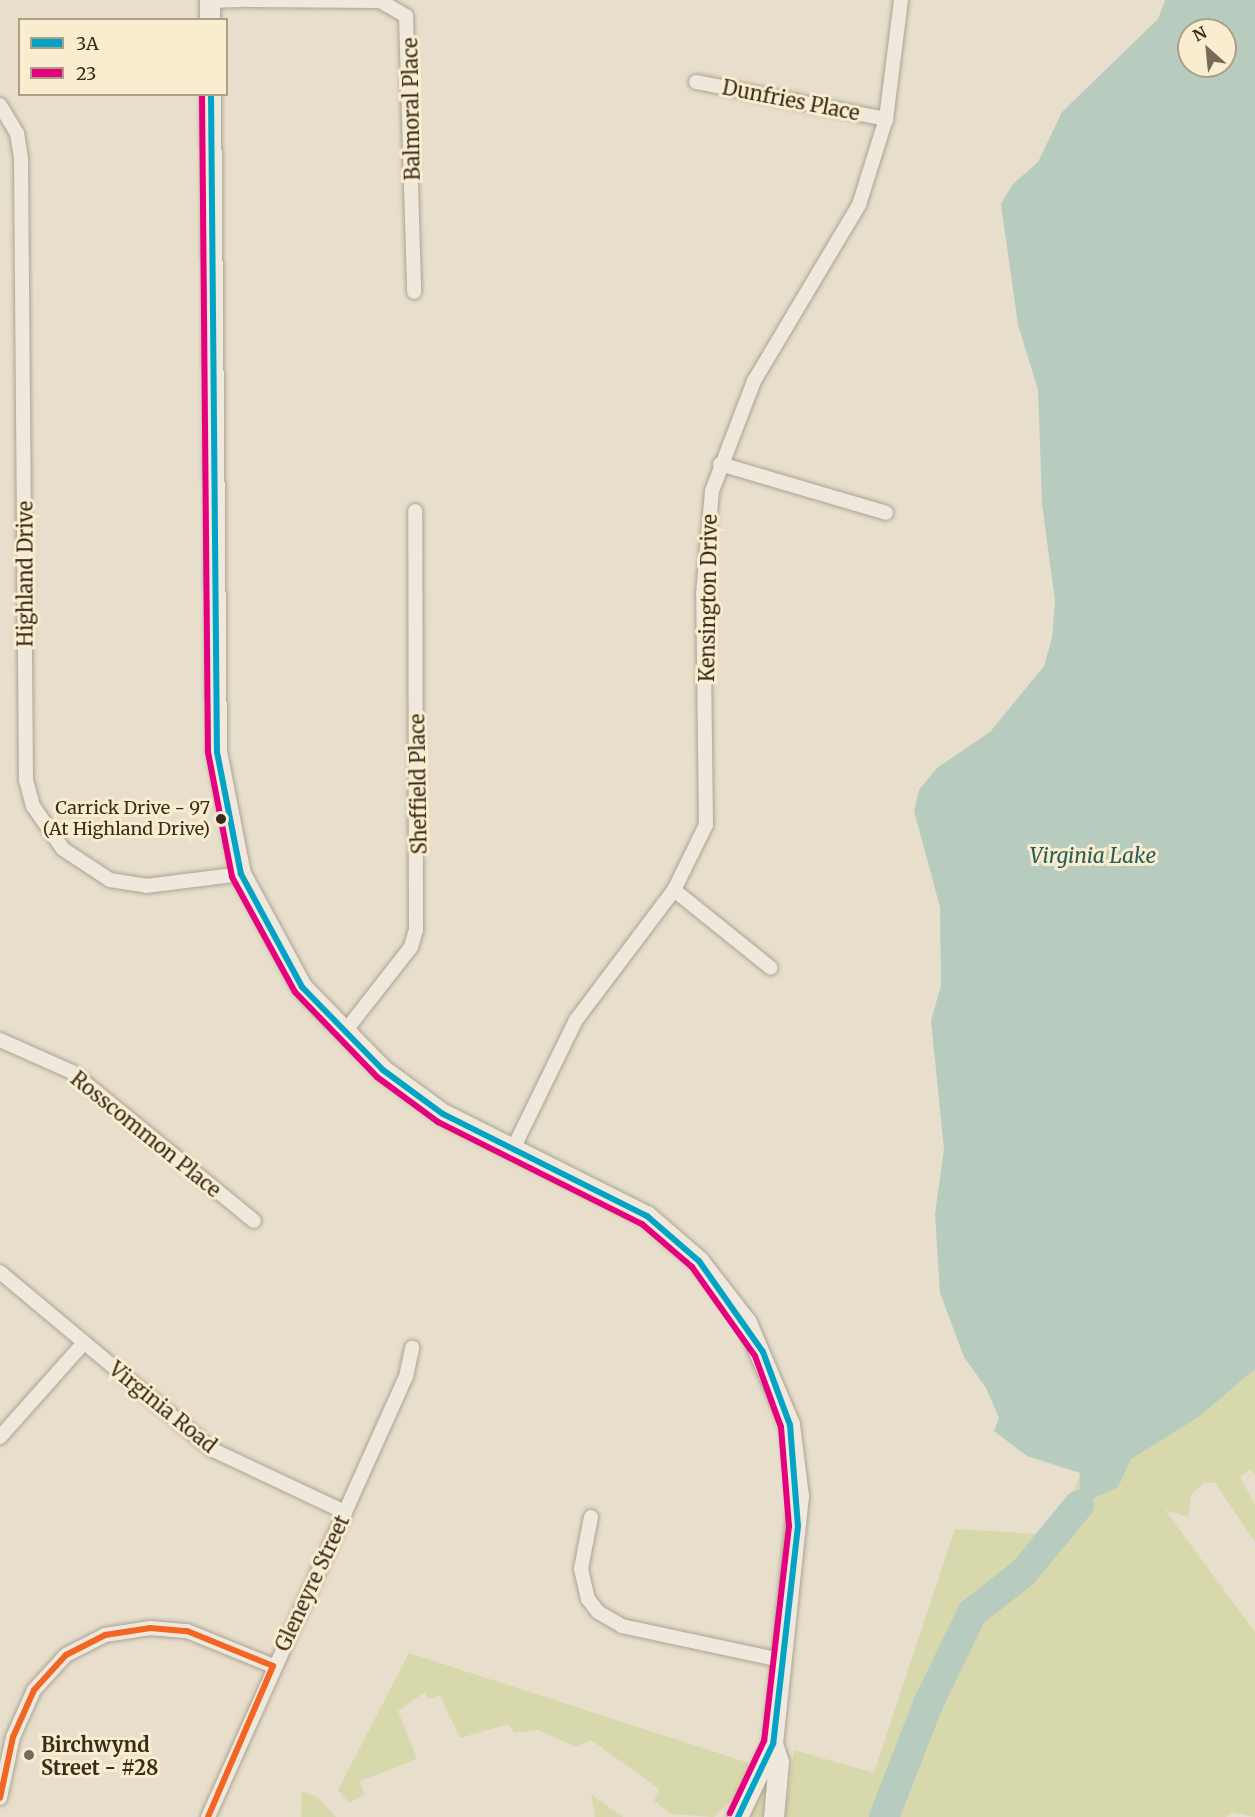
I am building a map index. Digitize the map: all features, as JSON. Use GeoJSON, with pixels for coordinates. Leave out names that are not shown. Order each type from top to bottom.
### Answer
{"type":"FeatureCollection","features":[{"type":"Feature","properties":{"kind":"street","name":"Balmoral Place"},"geometry":{"type":"LineString","coordinates":[[210,7],[249,0],[380,1],[406,16],[414,292]]}},
{"type":"Feature","properties":{"kind":"street","name":"Kensington Drive"},"geometry":{"type":"LineString","coordinates":[[514,1147],[594,991],[674,890],[695,857],[709,795],[705,553],[720,464],[754,381],[859,205],[886,119],[901,0]]}},
{"type":"Feature","properties":{"kind":"street","name":"Dunfries Place"},"geometry":{"type":"LineString","coordinates":[[696,82],[886,119]]}},
{"type":"Feature","properties":{"kind":"street"},"geometry":{"type":"LineString","coordinates":[[211,96],[217,752],[241,874],[289,967],[344,1034],[443,1114],[618,1200],[675,1238],[728,1295],[763,1352],[790,1425],[797,1465],[798,1526],[773,1744],[738,1817]]}},
{"type":"Feature","properties":{"kind":"street","name":"Highland Drive"},"geometry":{"type":"LineString","coordinates":[[0,105],[17,133],[21,158],[26,780],[33,806],[63,849],[110,880],[146,886],[241,874]]}},
{"type":"Feature","properties":{"kind":"street"},"geometry":{"type":"LineString","coordinates":[[720,464],[886,513]]}},
{"type":"Feature","properties":{"kind":"street","name":"Sheffield Place"},"geometry":{"type":"LineString","coordinates":[[344,1034],[411,947],[416,930],[415,511]]}},
{"type":"Feature","properties":{"kind":"street"},"geometry":{"type":"LineString","coordinates":[[674,890],[771,968]]}},
{"type":"Feature","properties":{"kind":"street","name":"Rosscommon Place"},"geometry":{"type":"LineString","coordinates":[[0,1040],[72,1072],[254,1221]]}},
{"type":"Feature","properties":{"kind":"street","name":"Virginia Road"},"geometry":{"type":"LineString","coordinates":[[0,1272],[83,1344],[213,1450],[345,1512]]}},
{"type":"Feature","properties":{"kind":"street"},"geometry":{"type":"LineString","coordinates":[[0,1437],[83,1344]]}},
{"type":"Feature","properties":{"kind":"street","name":"Gleneyre Street"},"geometry":{"type":"LineString","coordinates":[[208,1817],[273,1666],[406,1377],[412,1348]]}},
{"type":"Feature","properties":{"kind":"street"},"geometry":{"type":"LineString","coordinates":[[591,1517],[581,1569],[588,1599],[598,1612],[622,1626],[781,1660]]}},
{"type":"Feature","properties":{"kind":"street"},"geometry":{"type":"LineString","coordinates":[[0,1798],[13,1737],[34,1690],[66,1655],[105,1635],[150,1628],[187,1630],[273,1666]]}},
{"type":"Feature","properties":{"kind":"street"},"geometry":{"type":"LineString","coordinates":[[773,1744],[779,1762],[774,1817]]}},
{"type":"Feature","properties":{"kind":"green space"},"geometry":{"type":"Polygon","coordinates":[[[1255,1369],[1255,1475],[1250,1469],[1240,1477],[1255,1505],[1255,1542],[1215,1483],[1203,1483],[1191,1495],[1188,1517],[1165,1510],[1255,1632],[1255,1817],[1232,1812],[1226,1817],[785,1817],[794,1750],[874,1773],[955,1529],[1039,1534],[1074,1491],[1080,1473],[1094,1480],[1200,1416],[1255,1369]]]}},
{"type":"Feature","properties":{"kind":"green space"},"geometry":{"type":"Polygon","coordinates":[[[409,1653],[749,1763],[741,1791],[714,1817],[672,1814],[654,1801],[659,1789],[591,1740],[576,1747],[538,1730],[514,1733],[508,1724],[460,1738],[440,1695],[428,1699],[425,1692],[398,1711],[417,1759],[360,1781],[365,1795],[349,1803],[338,1790],[409,1653]]]}},
{"type":"Feature","properties":{"kind":"green space"},"geometry":{"type":"Polygon","coordinates":[[[769,1767],[766,1817],[748,1817],[756,1805],[769,1767]]]}},
{"type":"Feature","properties":{"kind":"green space"},"geometry":{"type":"Polygon","coordinates":[[[302,1792],[317,1797],[336,1817],[301,1817],[302,1792]]]}},
{"type":"Feature","properties":{"kind":"green space"},"geometry":{"type":"Polygon","coordinates":[[[591,1794],[623,1817],[595,1817],[591,1794]]]}},
{"type":"Feature","properties":{"kind":"water","name":"Virginia Lake"},"geometry":{"type":"Polygon","coordinates":[[[1165,0],[1255,0],[1255,1369],[1200,1416],[1131,1459],[1118,1487],[1079,1505],[1080,1473],[1027,1456],[994,1431],[999,1418],[986,1388],[964,1357],[940,1293],[935,1214],[944,1149],[931,1021],[941,985],[940,907],[914,811],[919,790],[937,768],[990,732],[1044,666],[1052,638],[1055,600],[1042,504],[1038,390],[1018,325],[1001,204],[1012,185],[1038,162],[1062,112],[1158,19],[1165,0]]]}},
{"type":"Feature","properties":{"kind":"waterway"},"geometry":{"type":"LineString","coordinates":[[884,1817],[928,1704],[972,1613],[1023,1573],[1079,1505]]}},
{"type":"Feature","properties":{"kind":"transit line","name":"23"},"geometry":{"type":"LineString","coordinates":[[202,96],[208,752],[232,877],[295,992],[377,1077],[438,1122],[642,1224],[692,1267],[755,1356],[781,1427],[789,1526],[764,1741],[730,1813]]}},
{"type":"Feature","properties":{"kind":"transit line","name":"3A"},"geometry":{"type":"LineString","coordinates":[[211,96],[217,752],[241,874],[302,987],[383,1070],[443,1114],[647,1216],[699,1261],[763,1352],[790,1425],[798,1526],[773,1744],[738,1817]]}},
{"type":"Feature","properties":{"kind":"transit line"},"geometry":{"type":"LineString","coordinates":[[0,1798],[13,1737],[34,1690],[66,1655],[105,1635],[150,1628],[187,1631],[273,1666],[208,1817]]}},
{"type":"Feature","properties":{"kind":"place","name":"Carrick Drive - 97 (At Highland Drive)"},"geometry":{"type":"Point","coordinates":[221,819]}},
{"type":"Feature","properties":{"kind":"place","name":"Birchwynd Street - #28"},"geometry":{"type":"Point","coordinates":[29,1755]}}]}
